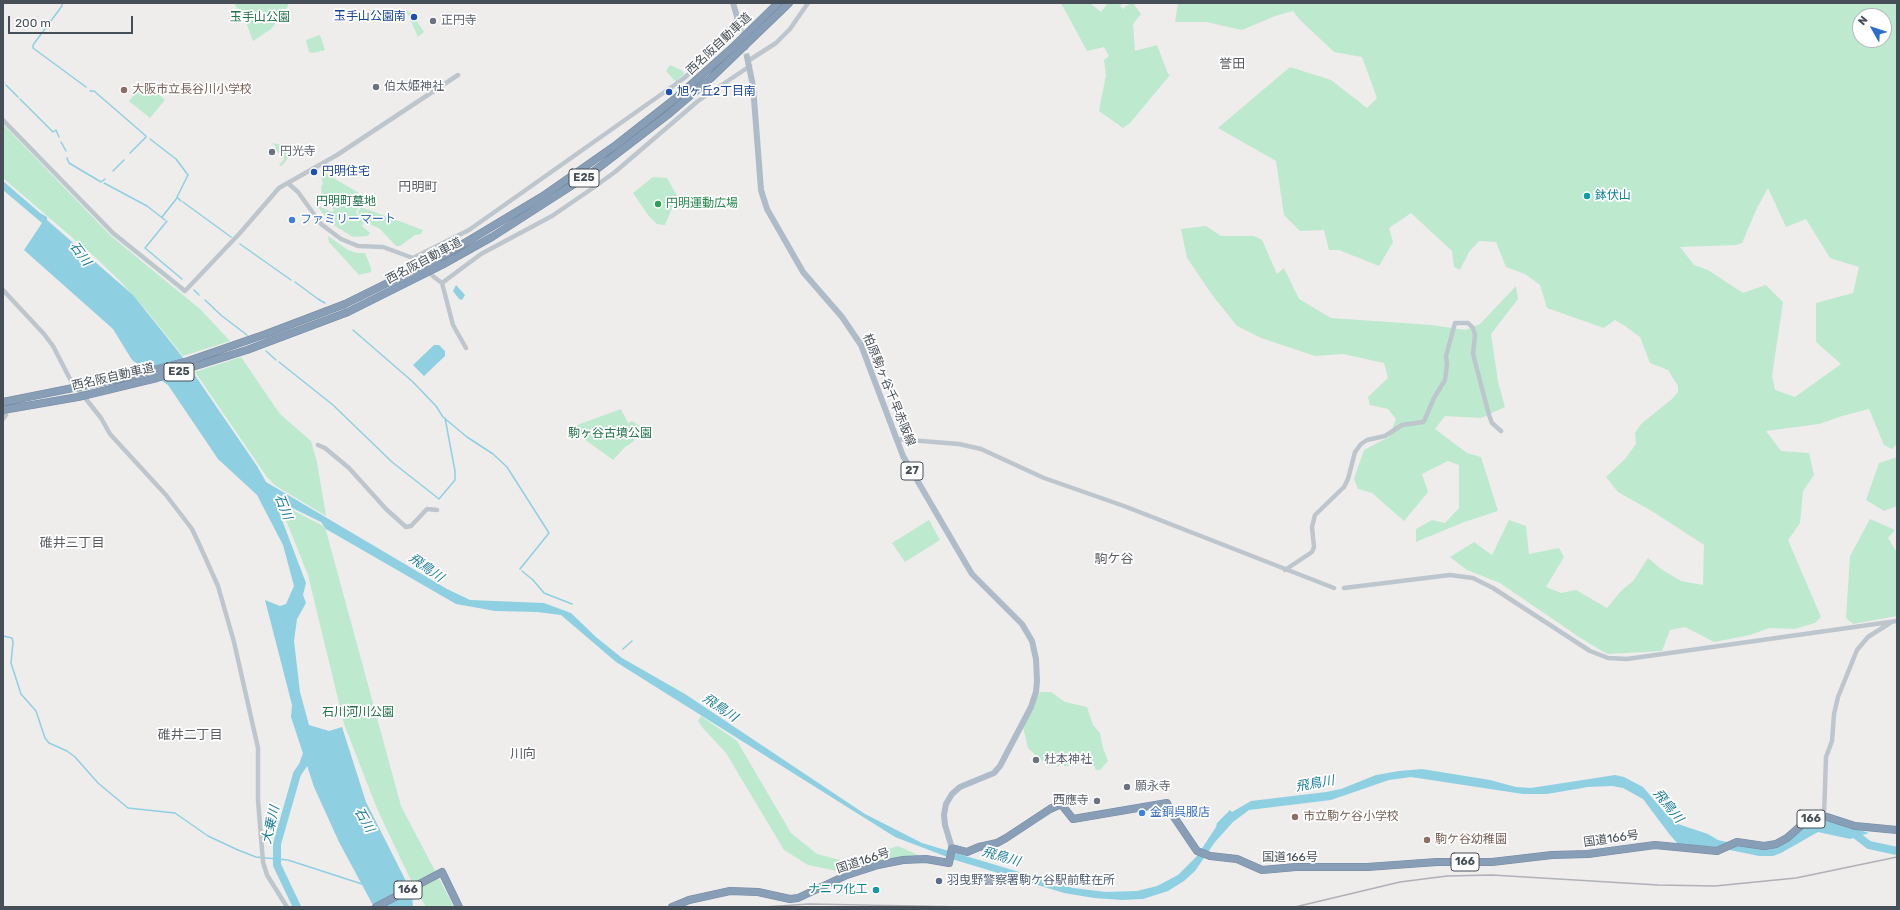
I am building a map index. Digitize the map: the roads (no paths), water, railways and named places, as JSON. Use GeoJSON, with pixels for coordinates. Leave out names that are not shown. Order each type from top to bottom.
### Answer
{"type":"FeatureCollection","features":[{"type":"Feature","properties":{"kind":"highway","name":"西名阪自動車道"},"geometry":{"type":"LineString","coordinates":[[3,402],[123,378],[188,361],[260,337],[345,304],[454,249],[550,192],[616,145],[676,98],[732,48],[778,3]]}},
{"type":"Feature","properties":{"kind":"highway","name":"西名阪自動車道"},"geometry":{"type":"LineString","coordinates":[[4,415],[178,372],[247,350],[348,312],[442,265],[492,237],[593,172],[670,113],[711,78],[789,3]]}},
{"type":"Feature","properties":{"kind":"highway","name":"国道166号"},"geometry":{"type":"LineString","coordinates":[[672,907],[689,900],[730,891],[758,892],[790,899],[798,898],[847,875],[878,865],[903,860],[926,859],[949,863],[953,849],[966,852],[997,843],[1050,809],[1061,804],[1073,819],[1167,803],[1191,843],[1199,851],[1208,856],[1237,859],[1262,870],[1296,867],[1367,867],[1437,862],[1492,862],[1552,855],[1588,854],[1655,845],[1717,851],[1737,842],[1764,846],[1776,844],[1787,838],[1804,823],[1813,818],[1824,816]]}},
{"type":"Feature","properties":{"kind":"highway","name":"166"},"geometry":{"type":"LineString","coordinates":[[1824,816],[1855,826],[1897,830]]}},
{"type":"Feature","properties":{"kind":"highway","name":"166"},"geometry":{"type":"LineString","coordinates":[[376,907],[442,872],[459,907]]}},
{"type":"Feature","properties":{"kind":"main road"},"geometry":{"type":"LineString","coordinates":[[733,3],[740,27]]}},
{"type":"Feature","properties":{"kind":"main road","name":"柏原駒ヶ谷千早赤阪線"},"geometry":{"type":"LineString","coordinates":[[748,61],[753,86],[762,196],[767,209],[803,272],[845,321],[861,345],[896,439],[916,478],[972,574],[1022,624],[1029,633],[1036,659],[1036,692],[1031,707],[1000,766],[988,777],[960,787],[952,794],[946,804],[944,815],[953,849]]}},
{"type":"Feature","properties":{"kind":"street"},"geometry":{"type":"LineString","coordinates":[[442,284],[481,254],[552,216],[590,190],[643,149],[698,101],[748,61],[776,43],[790,29],[808,3]]}},
{"type":"Feature","properties":{"kind":"street"},"geometry":{"type":"LineString","coordinates":[[289,184],[298,192],[321,224],[341,239],[358,246],[383,247],[415,260],[469,230],[683,79],[691,72],[737,18]]}},
{"type":"Feature","properties":{"kind":"street"},"geometry":{"type":"LineString","coordinates":[[3,120],[112,233],[185,292],[240,233],[272,194],[279,188],[289,184],[390,122],[458,75]]}},
{"type":"Feature","properties":{"kind":"street"},"geometry":{"type":"LineString","coordinates":[[434,276],[442,284],[453,325],[466,348]]}},
{"type":"Feature","properties":{"kind":"street"},"geometry":{"type":"LineString","coordinates":[[3,290],[44,334],[70,379],[101,418],[110,434],[166,495],[192,529],[200,546],[218,586],[239,662],[257,742],[259,762],[258,800],[263,862],[267,875],[288,907]]}},
{"type":"Feature","properties":{"kind":"street"},"geometry":{"type":"LineString","coordinates":[[1285,570],[1312,552],[1314,547],[1312,527],[1315,515],[1344,487],[1355,452],[1361,444],[1367,440],[1385,436],[1402,425],[1423,422],[1434,398],[1445,380],[1447,364],[1446,356],[1455,323],[1468,323],[1473,328],[1475,335],[1474,354],[1489,415],[1492,423],[1501,431]]}},
{"type":"Feature","properties":{"kind":"street"},"geometry":{"type":"LineString","coordinates":[[896,439],[959,444],[981,449],[1044,478],[1124,506],[1334,588]]}},
{"type":"Feature","properties":{"kind":"street"},"geometry":{"type":"LineString","coordinates":[[318,445],[325,448],[349,468],[386,509],[406,527],[411,526],[427,509],[437,510]]}},
{"type":"Feature","properties":{"kind":"street"},"geometry":{"type":"LineString","coordinates":[[1344,588],[1450,575],[1473,578],[1493,588],[1590,651],[1608,658],[1627,659],[1897,621]]}},
{"type":"Feature","properties":{"kind":"street"},"geometry":{"type":"LineString","coordinates":[[1824,816],[1826,757],[1832,741],[1834,714],[1838,697],[1854,655],[1862,643],[1868,637],[1891,622]]}},
{"type":"Feature","properties":{"kind":"water","name":"石川"},"geometry":{"type":"Polygon","coordinates":[[[3,181],[40,213],[47,217],[47,220],[133,295],[181,355],[257,466],[266,482],[447,589],[470,600],[544,603],[571,613],[596,637],[622,658],[685,694],[865,814],[922,843],[1073,888],[1106,892],[1137,891],[1157,886],[1178,875],[1197,856],[1216,827],[1217,823],[1230,810],[1232,812],[1251,801],[1326,792],[1341,789],[1376,775],[1422,769],[1490,780],[1516,787],[1531,788],[1615,775],[1624,777],[1643,787],[1667,815],[1678,824],[1708,834],[1718,840],[1740,845],[1772,848],[1803,827],[1823,819],[1869,833],[1850,839],[1818,832],[1781,853],[1773,856],[1759,856],[1715,847],[1678,844],[1643,799],[1623,788],[1612,786],[1588,787],[1547,794],[1523,794],[1411,777],[1389,780],[1331,800],[1249,810],[1233,822],[1215,842],[1195,871],[1184,881],[1168,891],[1143,899],[1122,900],[1094,898],[1064,893],[955,860],[895,837],[616,662],[561,615],[537,612],[495,611],[456,604],[326,529],[321,522],[274,499],[306,583],[303,595],[306,603],[297,619],[294,641],[300,692],[309,725],[329,731],[342,727],[366,802],[412,893],[413,907],[374,907],[339,842],[314,787],[291,717],[292,705],[265,600],[280,606],[286,604],[294,586],[283,545],[257,495],[218,459],[168,385],[132,360],[113,329],[24,250],[42,223],[3,190],[3,181]]]}},
{"type":"Feature","properties":{"kind":"water"},"geometry":{"type":"Polygon","coordinates":[[[456,285],[465,295],[462,300],[459,299],[453,291],[456,285]]]}},
{"type":"Feature","properties":{"kind":"water"},"geometry":{"type":"Polygon","coordinates":[[[434,345],[439,345],[445,351],[445,356],[424,376],[413,365],[434,345]]]}},
{"type":"Feature","properties":{"kind":"waterway"},"geometry":{"type":"LineString","coordinates":[[62,3],[62,6],[33,45],[33,48],[86,87]]}},
{"type":"Feature","properties":{"kind":"waterway"},"geometry":{"type":"LineString","coordinates":[[6,85],[18,97]]}},
{"type":"Feature","properties":{"kind":"waterway"},"geometry":{"type":"LineString","coordinates":[[90,91],[94,91],[146,136]]}},
{"type":"Feature","properties":{"kind":"waterway"},"geometry":{"type":"LineString","coordinates":[[20,99],[53,132],[56,130],[59,137]]}},
{"type":"Feature","properties":{"kind":"waterway"},"geometry":{"type":"LineString","coordinates":[[130,153],[146,137]]}},
{"type":"Feature","properties":{"kind":"waterway"},"geometry":{"type":"LineString","coordinates":[[150,139],[176,159],[188,175],[177,197],[181,201]]}},
{"type":"Feature","properties":{"kind":"waterway"},"geometry":{"type":"LineString","coordinates":[[61,142],[66,151]]}},
{"type":"Feature","properties":{"kind":"waterway"},"geometry":{"type":"LineString","coordinates":[[67,158],[69,163],[101,182],[105,179]]}},
{"type":"Feature","properties":{"kind":"waterway"},"geometry":{"type":"LineString","coordinates":[[113,171],[124,160]]}},
{"type":"Feature","properties":{"kind":"waterway"},"geometry":{"type":"LineString","coordinates":[[104,183],[147,206],[165,220]]}},
{"type":"Feature","properties":{"kind":"waterway"},"geometry":{"type":"LineString","coordinates":[[162,217],[177,198]]}},
{"type":"Feature","properties":{"kind":"waterway"},"geometry":{"type":"LineString","coordinates":[[183,202],[231,237]]}},
{"type":"Feature","properties":{"kind":"waterway"},"geometry":{"type":"LineString","coordinates":[[167,221],[145,248],[182,279]]}},
{"type":"Feature","properties":{"kind":"waterway"},"geometry":{"type":"LineString","coordinates":[[240,244],[291,280]]}},
{"type":"Feature","properties":{"kind":"waterway"},"geometry":{"type":"LineString","coordinates":[[295,282],[325,303]]}},
{"type":"Feature","properties":{"kind":"waterway"},"geometry":{"type":"LineString","coordinates":[[194,290],[199,295]]}},
{"type":"Feature","properties":{"kind":"waterway"},"geometry":{"type":"LineString","coordinates":[[205,300],[222,316],[247,335]]}},
{"type":"Feature","properties":{"kind":"waterway"},"geometry":{"type":"LineString","coordinates":[[353,330],[413,382],[436,406],[443,417],[467,437],[493,454],[507,467],[549,533],[520,569]]}},
{"type":"Feature","properties":{"kind":"waterway"},"geometry":{"type":"LineString","coordinates":[[266,351],[276,360]]}},
{"type":"Feature","properties":{"kind":"waterway"},"geometry":{"type":"LineString","coordinates":[[279,362],[333,405],[392,462],[439,499],[455,480],[455,471],[445,418]]}},
{"type":"Feature","properties":{"kind":"waterway"},"geometry":{"type":"LineString","coordinates":[[522,571],[533,580],[544,593],[572,604]]}},
{"type":"Feature","properties":{"kind":"waterway"},"geometry":{"type":"LineString","coordinates":[[3,636],[12,638],[11,663],[21,694],[36,711],[45,738],[49,743],[67,751],[75,757],[98,783],[128,808],[175,813],[208,836],[256,857],[288,860],[362,884]]}},
{"type":"Feature","properties":{"kind":"waterway"},"geometry":{"type":"LineString","coordinates":[[623,649],[632,641]]}},
{"type":"Feature","properties":{"kind":"waterway","name":"大乗川"},"geometry":{"type":"LineString","coordinates":[[297,907],[277,865],[277,844],[297,774],[303,765],[308,751]]}},
{"type":"Feature","properties":{"kind":"waterway","name":"飛鳥川"},"geometry":{"type":"LineString","coordinates":[[1849,833],[1856,835],[1869,845],[1897,851]]}},
{"type":"Feature","properties":{"kind":"tunnel"},"geometry":{"type":"LineString","coordinates":[[740,27],[747,57]]}},
{"type":"Feature","properties":{"kind":"tunnel"},"geometry":{"type":"LineString","coordinates":[[416,261],[434,277]]}},
{"type":"Feature","properties":{"kind":"railway"},"geometry":{"type":"LineString","coordinates":[[1295,907],[1400,882],[1447,876],[1492,875],[1658,885],[1715,886],[1796,878],[1897,857]]}},
{"type":"Feature","properties":{"kind":"railway"},"geometry":{"type":"LineString","coordinates":[[764,907],[809,904],[970,907]]}},
{"type":"Feature","properties":{"kind":"place","name":"玉手山公園南"},"geometry":{"type":"Point","coordinates":[414,17]}},
{"type":"Feature","properties":{"kind":"place","name":"正円寺"},"geometry":{"type":"Point","coordinates":[433,21]}},
{"type":"Feature","properties":{"kind":"place","name":"伯太姫神社"},"geometry":{"type":"Point","coordinates":[376,87]}},
{"type":"Feature","properties":{"kind":"place","name":"大阪市立長谷川小学校"},"geometry":{"type":"Point","coordinates":[124,90]}},
{"type":"Feature","properties":{"kind":"place","name":"旭ヶ丘2丁目南"},"geometry":{"type":"Point","coordinates":[669,92]}},
{"type":"Feature","properties":{"kind":"place","name":"円光寺"},"geometry":{"type":"Point","coordinates":[272,152]}},
{"type":"Feature","properties":{"kind":"place","name":"円明住宅"},"geometry":{"type":"Point","coordinates":[314,172]}},
{"type":"Feature","properties":{"kind":"place","name":"鉢伏山"},"geometry":{"type":"Point","coordinates":[1587,196]}},
{"type":"Feature","properties":{"kind":"place","name":"円明運動広場"},"geometry":{"type":"Point","coordinates":[658,204]}},
{"type":"Feature","properties":{"kind":"place","name":"ファミリーマート"},"geometry":{"type":"Point","coordinates":[292,220]}},
{"type":"Feature","properties":{"kind":"place","name":"杜本神社"},"geometry":{"type":"Point","coordinates":[1036,760]}},
{"type":"Feature","properties":{"kind":"place","name":"願永寺"},"geometry":{"type":"Point","coordinates":[1127,787]}},
{"type":"Feature","properties":{"kind":"place","name":"西應寺"},"geometry":{"type":"Point","coordinates":[1097,801]}},
{"type":"Feature","properties":{"kind":"place","name":"金銅呉服店"},"geometry":{"type":"Point","coordinates":[1142,813]}},
{"type":"Feature","properties":{"kind":"place","name":"市立駒ケ谷小学校"},"geometry":{"type":"Point","coordinates":[1295,817]}},
{"type":"Feature","properties":{"kind":"place","name":"駒ケ谷幼稚園"},"geometry":{"type":"Point","coordinates":[1427,840]}},
{"type":"Feature","properties":{"kind":"place","name":"羽曳野警察署駒ケ谷駅前駐在所"},"geometry":{"type":"Point","coordinates":[939,881]}},
{"type":"Feature","properties":{"kind":"place","name":"ナニワ化工"},"geometry":{"type":"Point","coordinates":[876,890]}},
{"type":"Feature","properties":{"kind":"district","name":"誉田"},"geometry":{"type":"Point","coordinates":[1232,64]}},
{"type":"Feature","properties":{"kind":"district","name":"円明町"},"geometry":{"type":"Point","coordinates":[418,187]}},
{"type":"Feature","properties":{"kind":"district","name":"碓井三丁目"},"geometry":{"type":"Point","coordinates":[72,543]}},
{"type":"Feature","properties":{"kind":"district","name":"駒ケ谷"},"geometry":{"type":"Point","coordinates":[1114,559]}},
{"type":"Feature","properties":{"kind":"district","name":"碓井二丁目"},"geometry":{"type":"Point","coordinates":[190,735]}},
{"type":"Feature","properties":{"kind":"district","name":"川向"},"geometry":{"type":"Point","coordinates":[523,754]}},
{"type":"Feature","properties":{"kind":"park label","name":"玉手山公園"},"geometry":{"type":"Point","coordinates":[260,18]}},
{"type":"Feature","properties":{"kind":"park label","name":"円明町墓地"},"geometry":{"type":"Point","coordinates":[346,202]}},
{"type":"Feature","properties":{"kind":"park label","name":"駒ヶ谷古墳公園"},"geometry":{"type":"Point","coordinates":[610,434]}},
{"type":"Feature","properties":{"kind":"park label","name":"石川河川公園"},"geometry":{"type":"Point","coordinates":[358,713]}}]}
